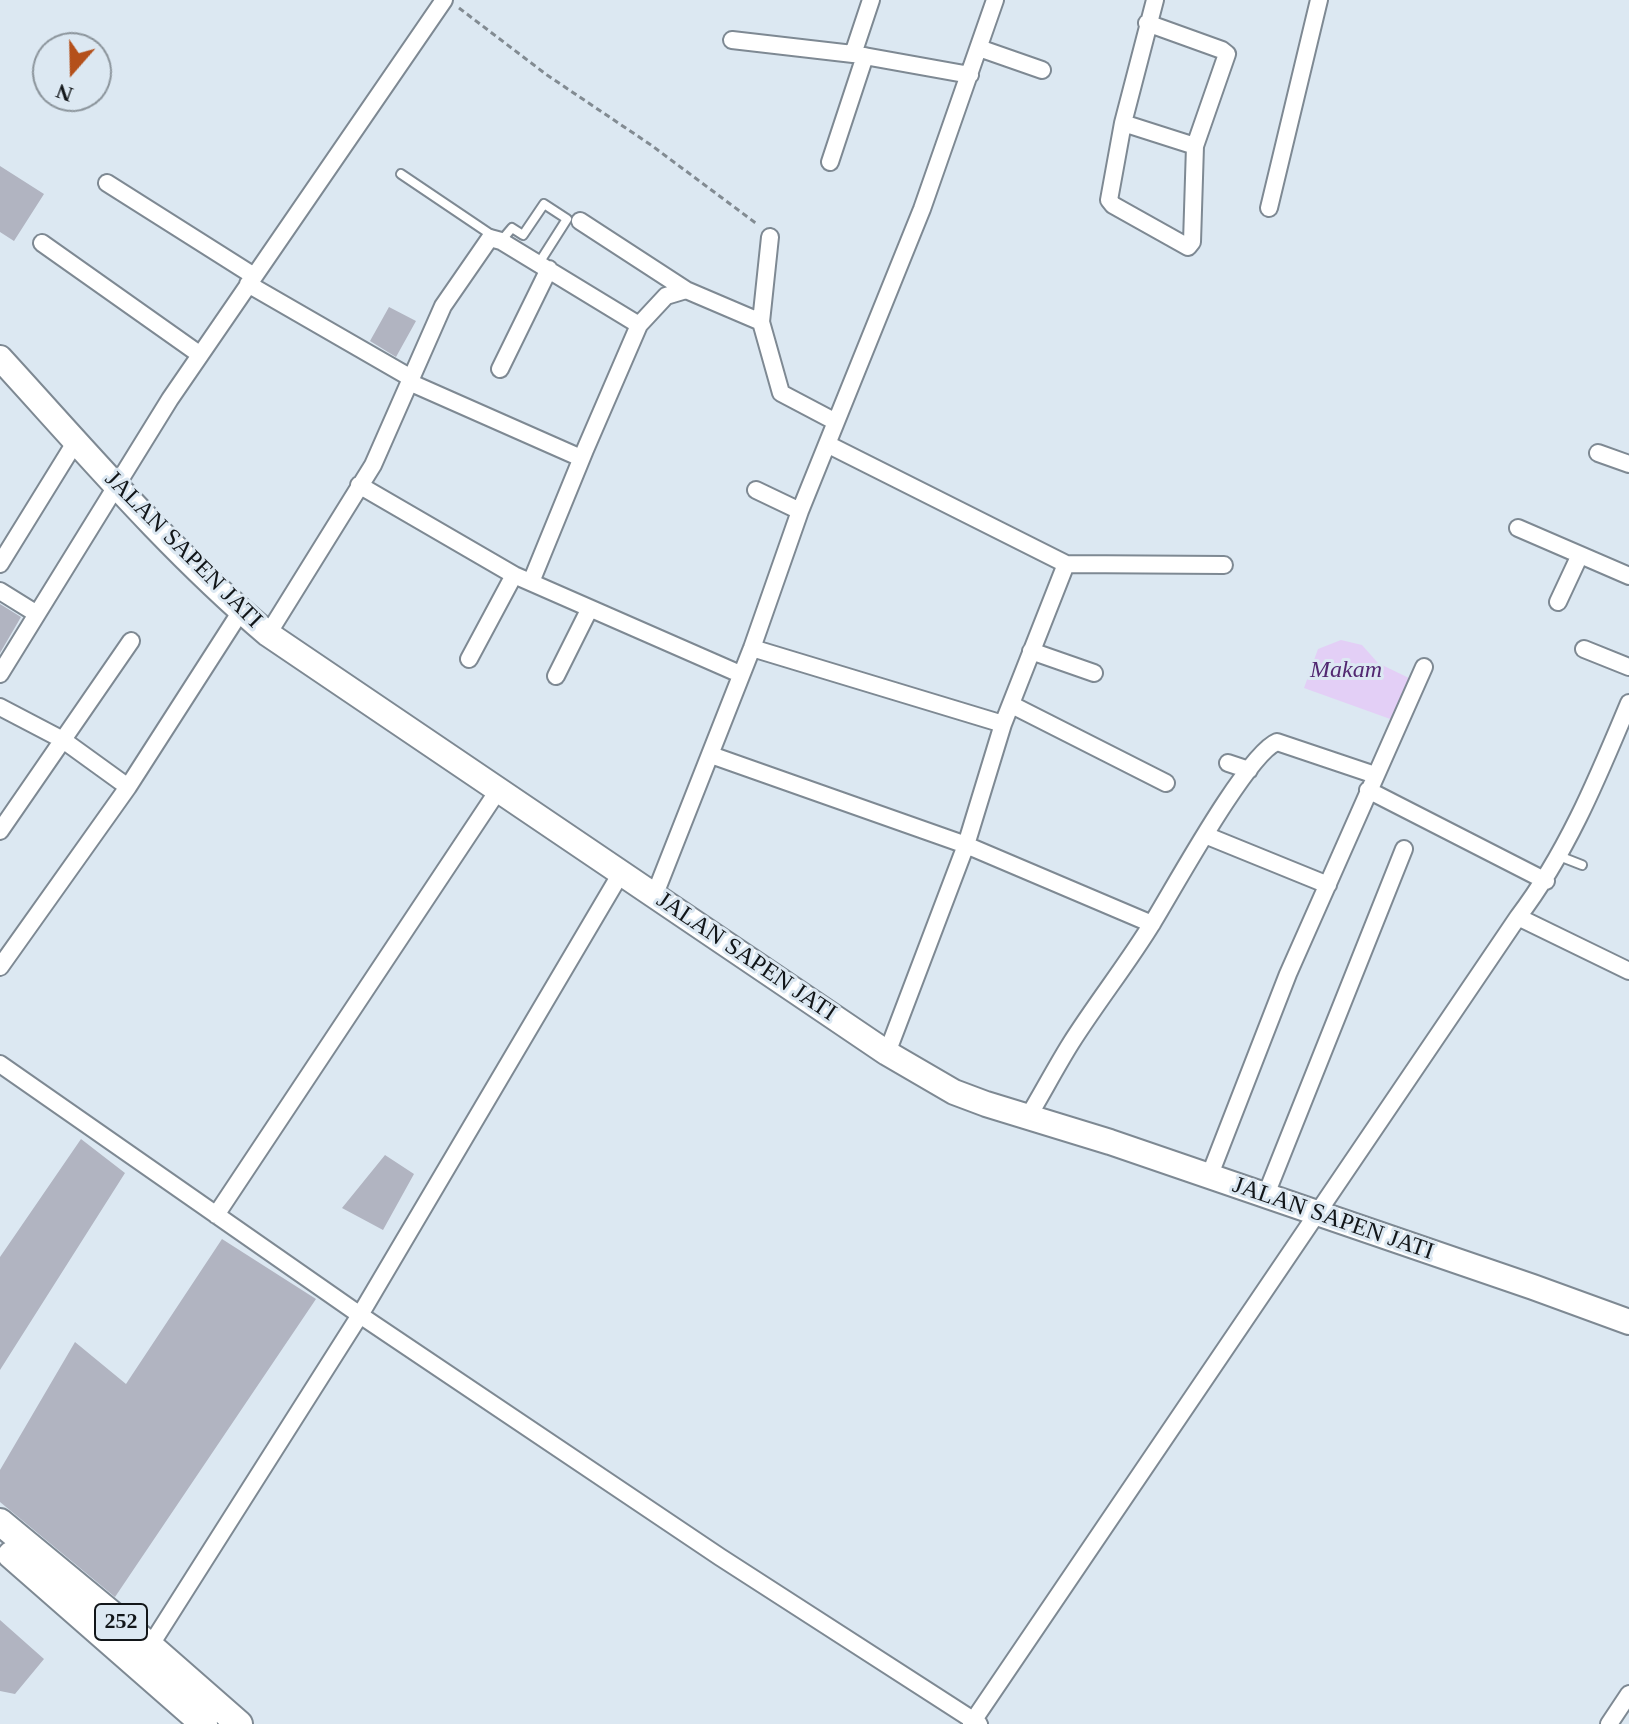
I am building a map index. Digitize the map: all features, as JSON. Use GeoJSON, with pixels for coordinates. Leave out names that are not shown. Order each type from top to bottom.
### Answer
{"type":"FeatureCollection","features":[{"type":"Feature","properties":{"kind":"main road","name":"252"},"geometry":{"type":"LineString","coordinates":[[0,1522],[13,1549],[143,1656],[239,1724]]}},
{"type":"Feature","properties":{"kind":"main road","name":"252"},"geometry":{"type":"LineString","coordinates":[[143,1656],[204,1724]]}},
{"type":"Feature","properties":{"kind":"street"},"geometry":{"type":"LineString","coordinates":[[0,674],[199,354],[444,0]]}},
{"type":"Feature","properties":{"kind":"street"},"geometry":{"type":"LineString","coordinates":[[830,162],[871,0]]}},
{"type":"Feature","properties":{"kind":"street"},"geometry":{"type":"LineString","coordinates":[[655,894],[752,648],[800,511],[926,199],[995,0]]}},
{"type":"Feature","properties":{"kind":"street"},"geometry":{"type":"LineString","coordinates":[[1147,23],[1227,54],[1195,146],[1192,242],[1187,248],[1109,200],[1123,123],[1147,23],[1155,0]]}},
{"type":"Feature","properties":{"kind":"street"},"geometry":{"type":"LineString","coordinates":[[1269,208],[1319,0]]}},
{"type":"Feature","properties":{"kind":"street"},"geometry":{"type":"LineString","coordinates":[[732,40],[859,55],[970,75]]}},
{"type":"Feature","properties":{"kind":"street"},"geometry":{"type":"LineString","coordinates":[[979,48],[1042,70]]}},
{"type":"Feature","properties":{"kind":"street"},"geometry":{"type":"LineString","coordinates":[[1123,123],[1195,146]]}},
{"type":"Feature","properties":{"kind":"street"},"geometry":{"type":"LineString","coordinates":[[107,183],[251,280],[410,380],[581,458]]}},
{"type":"Feature","properties":{"kind":"street"},"geometry":{"type":"LineString","coordinates":[[580,221],[686,290],[761,322]]}},
{"type":"Feature","properties":{"kind":"street"},"geometry":{"type":"LineString","coordinates":[[770,237],[761,322],[781,393],[836,422]]}},
{"type":"Feature","properties":{"kind":"street"},"geometry":{"type":"LineString","coordinates":[[268,634],[384,443],[443,306],[490,238],[544,266],[639,325]]}},
{"type":"Feature","properties":{"kind":"street"},"geometry":{"type":"LineString","coordinates":[[42,243],[199,354]]}},
{"type":"Feature","properties":{"kind":"street"},"geometry":{"type":"LineString","coordinates":[[500,369],[544,266]]}},
{"type":"Feature","properties":{"kind":"street"},"geometry":{"type":"LineString","coordinates":[[531,582],[639,325],[666,296],[686,290]]}},
{"type":"Feature","properties":{"kind":"street","name":"JALAN SAPEN JATI"},"geometry":{"type":"LineString","coordinates":[[2,367],[241,611],[268,634],[887,1053],[954,1092],[1110,1142],[1629,1322]]}},
{"type":"Feature","properties":{"kind":"street"},"geometry":{"type":"LineString","coordinates":[[0,564],[76,441]]}},
{"type":"Feature","properties":{"kind":"street"},"geometry":{"type":"LineString","coordinates":[[829,445],[1066,564],[1224,565]]}},
{"type":"Feature","properties":{"kind":"street"},"geometry":{"type":"LineString","coordinates":[[1598,453],[1629,464]]}},
{"type":"Feature","properties":{"kind":"street"},"geometry":{"type":"LineString","coordinates":[[359,485],[514,575],[740,674]]}},
{"type":"Feature","properties":{"kind":"street"},"geometry":{"type":"LineString","coordinates":[[756,490],[800,511]]}},
{"type":"Feature","properties":{"kind":"street"},"geometry":{"type":"LineString","coordinates":[[1518,528],[1579,557],[1629,576]]}},
{"type":"Feature","properties":{"kind":"street"},"geometry":{"type":"LineString","coordinates":[[1558,602],[1579,557]]}},
{"type":"Feature","properties":{"kind":"street"},"geometry":{"type":"LineString","coordinates":[[887,1053],[966,845],[1003,724],[1066,564]]}},
{"type":"Feature","properties":{"kind":"street"},"geometry":{"type":"LineString","coordinates":[[469,659],[514,575]]}},
{"type":"Feature","properties":{"kind":"street"},"geometry":{"type":"LineString","coordinates":[[0,591],[37,614]]}},
{"type":"Feature","properties":{"kind":"street"},"geometry":{"type":"LineString","coordinates":[[556,676],[589,610]]}},
{"type":"Feature","properties":{"kind":"street"},"geometry":{"type":"LineString","coordinates":[[0,967],[128,787],[241,611]]}},
{"type":"Feature","properties":{"kind":"street"},"geometry":{"type":"LineString","coordinates":[[0,831],[131,641]]}},
{"type":"Feature","properties":{"kind":"street"},"geometry":{"type":"LineString","coordinates":[[752,648],[1003,724]]}},
{"type":"Feature","properties":{"kind":"street"},"geometry":{"type":"LineString","coordinates":[[1584,649],[1629,667]]}},
{"type":"Feature","properties":{"kind":"street"},"geometry":{"type":"LineString","coordinates":[[1031,651],[1094,673]]}},
{"type":"Feature","properties":{"kind":"street"},"geometry":{"type":"LineString","coordinates":[[1209,1177],[1288,974],[1424,667]]}},
{"type":"Feature","properties":{"kind":"street"},"geometry":{"type":"LineString","coordinates":[[0,1064],[360,1315],[720,1557],[975,1723],[1518,917],[1546,881],[1622,741],[1629,703]]}},
{"type":"Feature","properties":{"kind":"street"},"geometry":{"type":"LineString","coordinates":[[1012,705],[1166,783]]}},
{"type":"Feature","properties":{"kind":"street"},"geometry":{"type":"LineString","coordinates":[[0,707],[63,740],[128,787]]}},
{"type":"Feature","properties":{"kind":"street"},"geometry":{"type":"LineString","coordinates":[[1028,1117],[1072,1042],[1152,924],[1205,835],[1270,745],[1277,742],[1372,782],[1546,881]]}},
{"type":"Feature","properties":{"kind":"street"},"geometry":{"type":"LineString","coordinates":[[711,755],[966,845],[1152,924]]}},
{"type":"Feature","properties":{"kind":"street"},"geometry":{"type":"LineString","coordinates":[[1228,763],[1249,770]]}},
{"type":"Feature","properties":{"kind":"street"},"geometry":{"type":"LineString","coordinates":[[216,1215],[499,789]]}},
{"type":"Feature","properties":{"kind":"street"},"geometry":{"type":"LineString","coordinates":[[1205,835],[1328,885]]}},
{"type":"Feature","properties":{"kind":"street"},"geometry":{"type":"LineString","coordinates":[[1265,1197],[1404,849]]}},
{"type":"Feature","properties":{"kind":"street"},"geometry":{"type":"LineString","coordinates":[[143,1656],[360,1315],[621,873]]}},
{"type":"Feature","properties":{"kind":"street"},"geometry":{"type":"LineString","coordinates":[[1518,917],[1629,971]]}},
{"type":"Feature","properties":{"kind":"street"},"geometry":{"type":"LineString","coordinates":[[1614,1722],[1629,1694]]}},
{"type":"Feature","properties":{"kind":"lane"},"geometry":{"type":"LineString","coordinates":[[401,174],[499,240],[512,228],[523,235],[544,204],[567,219],[544,266]]}},
{"type":"Feature","properties":{"kind":"lane"},"geometry":{"type":"LineString","coordinates":[[1559,856],[1582,865]]}},
{"type":"Feature","properties":{"kind":"path"},"geometry":{"type":"LineString","coordinates":[[450,0],[547,75],[651,145],[767,231],[770,237]]}},
{"type":"Feature","properties":{"kind":"green space","name":"Makam"},"geometry":{"type":"Polygon","coordinates":[[[1341,640],[1362,645],[1378,663],[1411,679],[1393,720],[1304,688],[1318,649],[1341,640]]]}},
{"type":"Feature","properties":{"kind":"building"},"geometry":{"type":"Polygon","coordinates":[[[0,166],[44,194],[14,241],[0,232],[0,166]]]}},
{"type":"Feature","properties":{"kind":"building"},"geometry":{"type":"Polygon","coordinates":[[[389,307],[416,321],[396,357],[370,341],[389,307]]]}},
{"type":"Feature","properties":{"kind":"building"},"geometry":{"type":"Polygon","coordinates":[[[0,604],[21,617],[0,653],[0,604]]]}},
{"type":"Feature","properties":{"kind":"building"},"geometry":{"type":"Polygon","coordinates":[[[81,1139],[125,1173],[0,1370],[0,1257],[81,1139]]]}},
{"type":"Feature","properties":{"kind":"building"},"geometry":{"type":"Polygon","coordinates":[[[385,1155],[414,1174],[383,1230],[342,1208],[385,1155]]]}},
{"type":"Feature","properties":{"kind":"building"},"geometry":{"type":"Polygon","coordinates":[[[222,1239],[316,1299],[115,1597],[0,1502],[0,1470],[75,1342],[126,1384],[222,1239]]]}},
{"type":"Feature","properties":{"kind":"building"},"geometry":{"type":"Polygon","coordinates":[[[0,1620],[44,1659],[15,1694],[0,1691],[0,1620]]]}}]}
